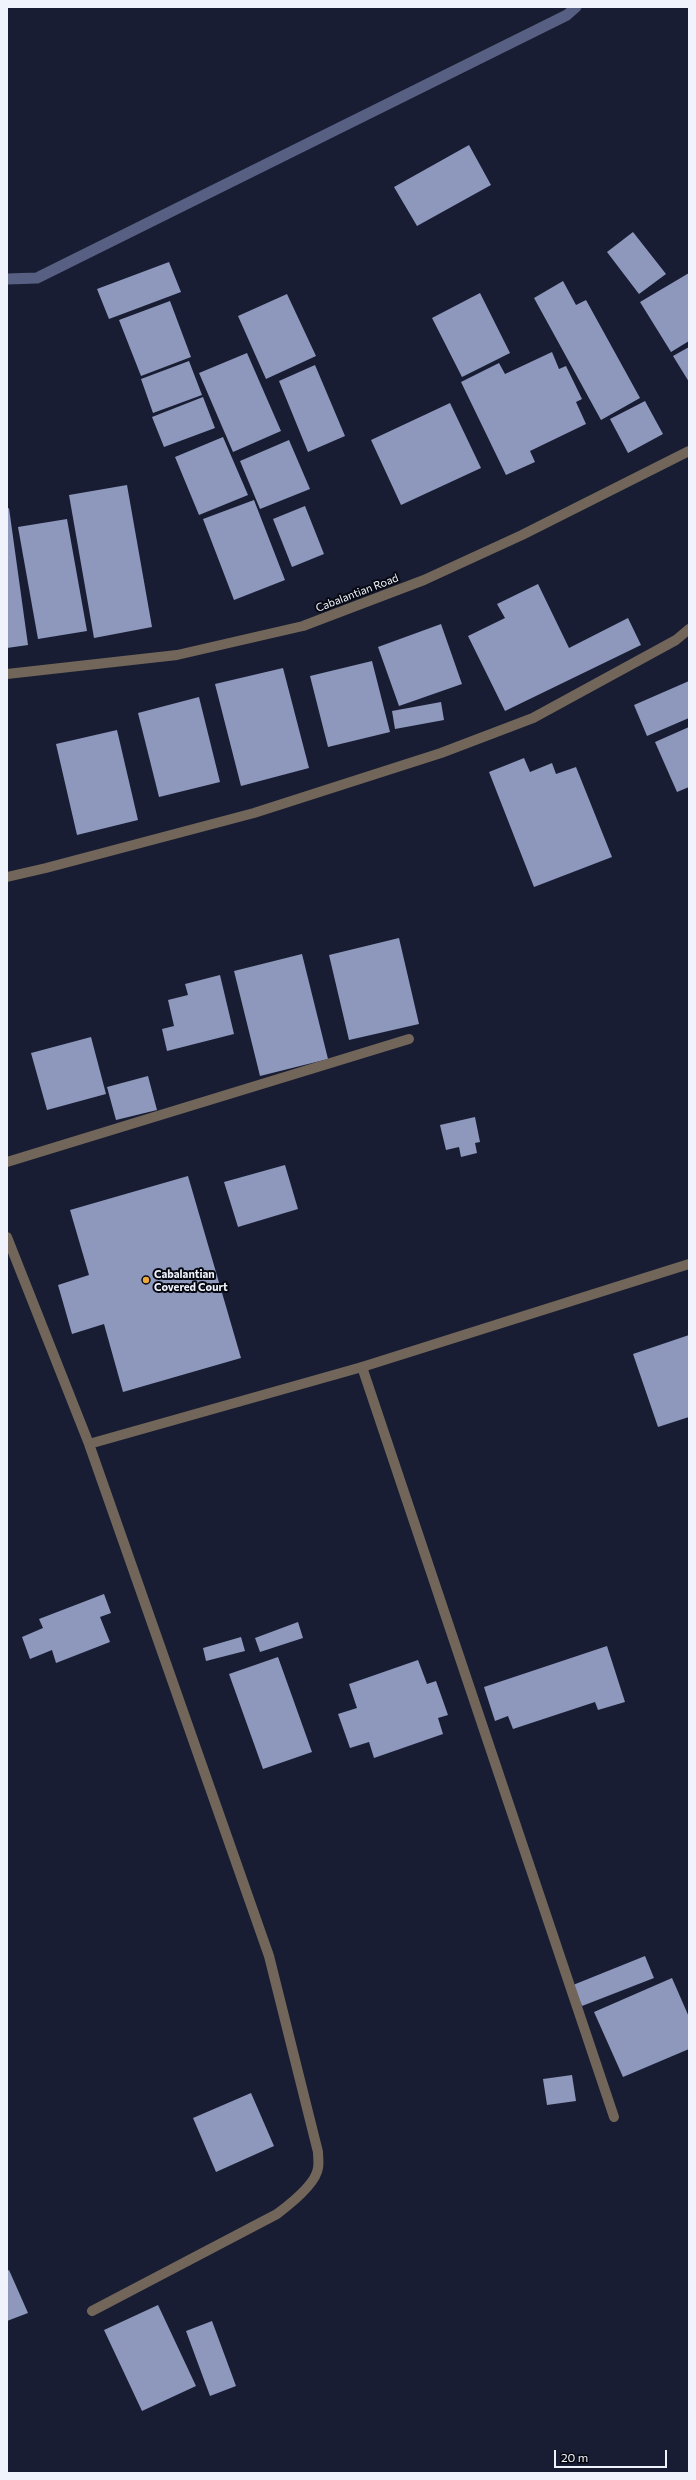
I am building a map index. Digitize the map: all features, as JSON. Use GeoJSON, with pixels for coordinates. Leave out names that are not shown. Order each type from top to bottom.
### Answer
{"type":"FeatureCollection","features":[{"type":"Feature","properties":{"kind":"street","name":"Cabalantian Road"},"geometry":{"type":"LineString","coordinates":[[7,674],[177,655],[303,626],[431,577],[522,535],[689,451]]}},
{"type":"Feature","properties":{"kind":"street"},"geometry":{"type":"LineString","coordinates":[[7,877],[254,813],[441,753],[533,718],[676,640],[689,629]]}},
{"type":"Feature","properties":{"kind":"street"},"geometry":{"type":"LineString","coordinates":[[7,1162],[409,1040]]}},
{"type":"Feature","properties":{"kind":"street"},"geometry":{"type":"LineString","coordinates":[[7,1237],[89,1444],[269,1956],[318,2152],[318,2168],[296,2200],[277,2214],[92,2311]]}},
{"type":"Feature","properties":{"kind":"street"},"geometry":{"type":"LineString","coordinates":[[89,1444],[362,1367],[689,1264]]}},
{"type":"Feature","properties":{"kind":"street"},"geometry":{"type":"LineString","coordinates":[[362,1367],[614,2117]]}},
{"type":"Feature","properties":{"kind":"building"},"geometry":{"type":"Polygon","coordinates":[[[469,145],[491,185],[417,226],[394,187],[469,145]]]}},
{"type":"Feature","properties":{"kind":"building"},"geometry":{"type":"Polygon","coordinates":[[[633,232],[666,274],[639,294],[607,252],[633,232]]]}},
{"type":"Feature","properties":{"kind":"building"},"geometry":{"type":"Polygon","coordinates":[[[169,262],[181,292],[109,319],[97,289],[169,262]]]}},
{"type":"Feature","properties":{"kind":"building"},"geometry":{"type":"Polygon","coordinates":[[[689,273],[689,341],[671,352],[640,302],[689,273]]]}},
{"type":"Feature","properties":{"kind":"building"},"geometry":{"type":"Polygon","coordinates":[[[563,281],[576,305],[586,300],[640,398],[601,420],[534,298],[563,281]]]}},
{"type":"Feature","properties":{"kind":"building"},"geometry":{"type":"Polygon","coordinates":[[[480,293],[510,353],[462,377],[432,318],[480,293]]]}},
{"type":"Feature","properties":{"kind":"building"},"geometry":{"type":"Polygon","coordinates":[[[287,294],[316,356],[266,379],[238,316],[287,294]]]}},
{"type":"Feature","properties":{"kind":"building"},"geometry":{"type":"Polygon","coordinates":[[[170,301],[191,357],[141,376],[119,320],[170,301]]]}},
{"type":"Feature","properties":{"kind":"building"},"geometry":{"type":"Polygon","coordinates":[[[689,347],[689,382],[673,356],[689,347]]]}},
{"type":"Feature","properties":{"kind":"building"},"geometry":{"type":"Polygon","coordinates":[[[552,352],[559,369],[566,366],[582,399],[576,402],[586,424],[530,451],[535,462],[506,475],[461,382],[499,363],[505,374],[552,352]]]}},
{"type":"Feature","properties":{"kind":"building"},"geometry":{"type":"Polygon","coordinates":[[[247,353],[281,431],[233,452],[199,373],[247,353]]]}},
{"type":"Feature","properties":{"kind":"building"},"geometry":{"type":"Polygon","coordinates":[[[189,361],[202,395],[153,413],[141,379],[189,361]]]}},
{"type":"Feature","properties":{"kind":"building"},"geometry":{"type":"Polygon","coordinates":[[[315,365],[345,436],[308,452],[279,381],[315,365]]]}},
{"type":"Feature","properties":{"kind":"building"},"geometry":{"type":"Polygon","coordinates":[[[203,397],[215,428],[164,447],[152,417],[203,397]]]}},
{"type":"Feature","properties":{"kind":"building"},"geometry":{"type":"Polygon","coordinates":[[[645,401],[663,434],[628,453],[610,419],[645,401]]]}},
{"type":"Feature","properties":{"kind":"building"},"geometry":{"type":"Polygon","coordinates":[[[450,403],[481,468],[401,505],[371,440],[450,403]]]}},
{"type":"Feature","properties":{"kind":"building"},"geometry":{"type":"Polygon","coordinates":[[[223,437],[248,495],[199,515],[175,457],[223,437]]]}},
{"type":"Feature","properties":{"kind":"building"},"geometry":{"type":"Polygon","coordinates":[[[289,440],[310,489],[260,509],[240,461],[289,440]]]}},
{"type":"Feature","properties":{"kind":"building"},"geometry":{"type":"Polygon","coordinates":[[[127,485],[152,627],[94,638],[69,495],[127,485]]]}},
{"type":"Feature","properties":{"kind":"building"},"geometry":{"type":"Polygon","coordinates":[[[254,500],[285,580],[234,600],[203,519],[254,500]]]}},
{"type":"Feature","properties":{"kind":"building"},"geometry":{"type":"Polygon","coordinates":[[[305,506],[324,554],[292,567],[273,519],[305,506]]]}},
{"type":"Feature","properties":{"kind":"building"},"geometry":{"type":"Polygon","coordinates":[[[9,508],[28,645],[7,648],[7,509],[9,508]]]}},
{"type":"Feature","properties":{"kind":"building"},"geometry":{"type":"Polygon","coordinates":[[[67,519],[87,631],[38,639],[18,527],[67,519]]]}},
{"type":"Feature","properties":{"kind":"building"},"geometry":{"type":"Polygon","coordinates":[[[538,584],[569,648],[628,618],[641,645],[505,711],[468,636],[505,618],[497,604],[538,584]]]}},
{"type":"Feature","properties":{"kind":"building"},"geometry":{"type":"Polygon","coordinates":[[[441,624],[462,684],[399,706],[378,647],[441,624]]]}},
{"type":"Feature","properties":{"kind":"building"},"geometry":{"type":"Polygon","coordinates":[[[372,661],[390,732],[328,747],[310,676],[372,661]]]}},
{"type":"Feature","properties":{"kind":"building"},"geometry":{"type":"Polygon","coordinates":[[[283,668],[309,768],[241,786],[215,684],[283,668]]]}},
{"type":"Feature","properties":{"kind":"building"},"geometry":{"type":"Polygon","coordinates":[[[689,681],[689,718],[647,736],[634,705],[689,681]]]}},
{"type":"Feature","properties":{"kind":"building"},"geometry":{"type":"Polygon","coordinates":[[[199,697],[220,782],[159,797],[138,713],[199,697]]]}},
{"type":"Feature","properties":{"kind":"building"},"geometry":{"type":"Polygon","coordinates":[[[441,702],[444,720],[395,729],[392,711],[441,702]]]}},
{"type":"Feature","properties":{"kind":"building"},"geometry":{"type":"Polygon","coordinates":[[[689,727],[689,787],[677,792],[655,742],[689,727]]]}},
{"type":"Feature","properties":{"kind":"building"},"geometry":{"type":"Polygon","coordinates":[[[117,730],[138,820],[77,835],[56,744],[117,730]]]}},
{"type":"Feature","properties":{"kind":"building"},"geometry":{"type":"Polygon","coordinates":[[[524,758],[530,772],[552,763],[556,774],[576,767],[612,857],[534,887],[489,772],[524,758]]]}},
{"type":"Feature","properties":{"kind":"building"},"geometry":{"type":"Polygon","coordinates":[[[399,938],[419,1024],[349,1040],[329,955],[399,938]]]}},
{"type":"Feature","properties":{"kind":"building"},"geometry":{"type":"Polygon","coordinates":[[[302,954],[328,1059],[260,1076],[234,971],[302,954]]]}},
{"type":"Feature","properties":{"kind":"building"},"geometry":{"type":"Polygon","coordinates":[[[220,975],[234,1034],[167,1051],[162,1029],[174,1026],[168,1000],[188,995],[185,984],[220,975]]]}},
{"type":"Feature","properties":{"kind":"building"},"geometry":{"type":"Polygon","coordinates":[[[91,1037],[106,1094],[47,1110],[31,1053],[91,1037]]]}},
{"type":"Feature","properties":{"kind":"building"},"geometry":{"type":"Polygon","coordinates":[[[148,1076],[157,1110],[116,1120],[107,1087],[148,1076]]]}},
{"type":"Feature","properties":{"kind":"building"},"geometry":{"type":"Polygon","coordinates":[[[475,1117],[480,1142],[475,1143],[477,1153],[461,1157],[459,1147],[446,1150],[440,1125],[475,1117]]]}},
{"type":"Feature","properties":{"kind":"building"},"geometry":{"type":"Polygon","coordinates":[[[285,1165],[298,1209],[238,1227],[224,1182],[285,1165]]]}},
{"type":"Feature","properties":{"kind":"building","name":"Cabalantian Covered Court"},"geometry":{"type":"Polygon","coordinates":[[[188,1176],[241,1358],[123,1392],[104,1324],[72,1334],[58,1285],[89,1275],[70,1210],[188,1176]]]}},
{"type":"Feature","properties":{"kind":"building"},"geometry":{"type":"Polygon","coordinates":[[[689,1335],[689,1417],[658,1427],[633,1354],[689,1335]]]}},
{"type":"Feature","properties":{"kind":"building"},"geometry":{"type":"Polygon","coordinates":[[[104,1594],[111,1613],[100,1617],[110,1642],[56,1663],[52,1650],[30,1659],[22,1637],[43,1628],[39,1619],[104,1594]]]}},
{"type":"Feature","properties":{"kind":"building"},"geometry":{"type":"Polygon","coordinates":[[[298,1622],[303,1638],[260,1652],[255,1638],[298,1622]]]}},
{"type":"Feature","properties":{"kind":"building"},"geometry":{"type":"Polygon","coordinates":[[[241,1637],[245,1651],[206,1661],[203,1648],[241,1637]]]}},
{"type":"Feature","properties":{"kind":"building"},"geometry":{"type":"Polygon","coordinates":[[[607,1646],[625,1702],[598,1710],[595,1702],[513,1729],[508,1716],[495,1721],[484,1687],[607,1646]]]}},
{"type":"Feature","properties":{"kind":"building"},"geometry":{"type":"Polygon","coordinates":[[[278,1657],[312,1752],[263,1769],[229,1674],[278,1657]]]}},
{"type":"Feature","properties":{"kind":"building"},"geometry":{"type":"Polygon","coordinates":[[[418,1660],[427,1684],[436,1681],[448,1715],[438,1718],[443,1734],[374,1758],[369,1742],[350,1748],[338,1714],[357,1708],[349,1684],[418,1660]]]}},
{"type":"Feature","properties":{"kind":"building"},"geometry":{"type":"Polygon","coordinates":[[[645,1956],[654,1978],[582,2006],[573,1985],[645,1956]]]}},
{"type":"Feature","properties":{"kind":"building"},"geometry":{"type":"Polygon","coordinates":[[[672,1978],[689,2017],[689,2049],[623,2077],[594,2012],[672,1978]]]}},
{"type":"Feature","properties":{"kind":"building"},"geometry":{"type":"Polygon","coordinates":[[[572,2075],[576,2101],[547,2105],[543,2079],[572,2075]]]}},
{"type":"Feature","properties":{"kind":"building"},"geometry":{"type":"Polygon","coordinates":[[[251,2093],[274,2146],[216,2172],[193,2118],[251,2093]]]}},
{"type":"Feature","properties":{"kind":"building"},"geometry":{"type":"Polygon","coordinates":[[[9,2270],[28,2313],[7,2321],[7,2271],[9,2270]]]}},
{"type":"Feature","properties":{"kind":"building"},"geometry":{"type":"Polygon","coordinates":[[[158,2305],[196,2386],[142,2411],[104,2330],[158,2305]]]}},
{"type":"Feature","properties":{"kind":"building"},"geometry":{"type":"Polygon","coordinates":[[[212,2321],[236,2386],[210,2396],[186,2331],[212,2321]]]}},
{"type":"Feature","properties":{"kind":"waterway"},"geometry":{"type":"LineString","coordinates":[[7,279],[37,278],[567,15],[576,7]]}},
{"type":"Feature","properties":{"kind":"place","name":"Cabalantian Covered Court"},"geometry":{"type":"Point","coordinates":[146,1280]}}]}
